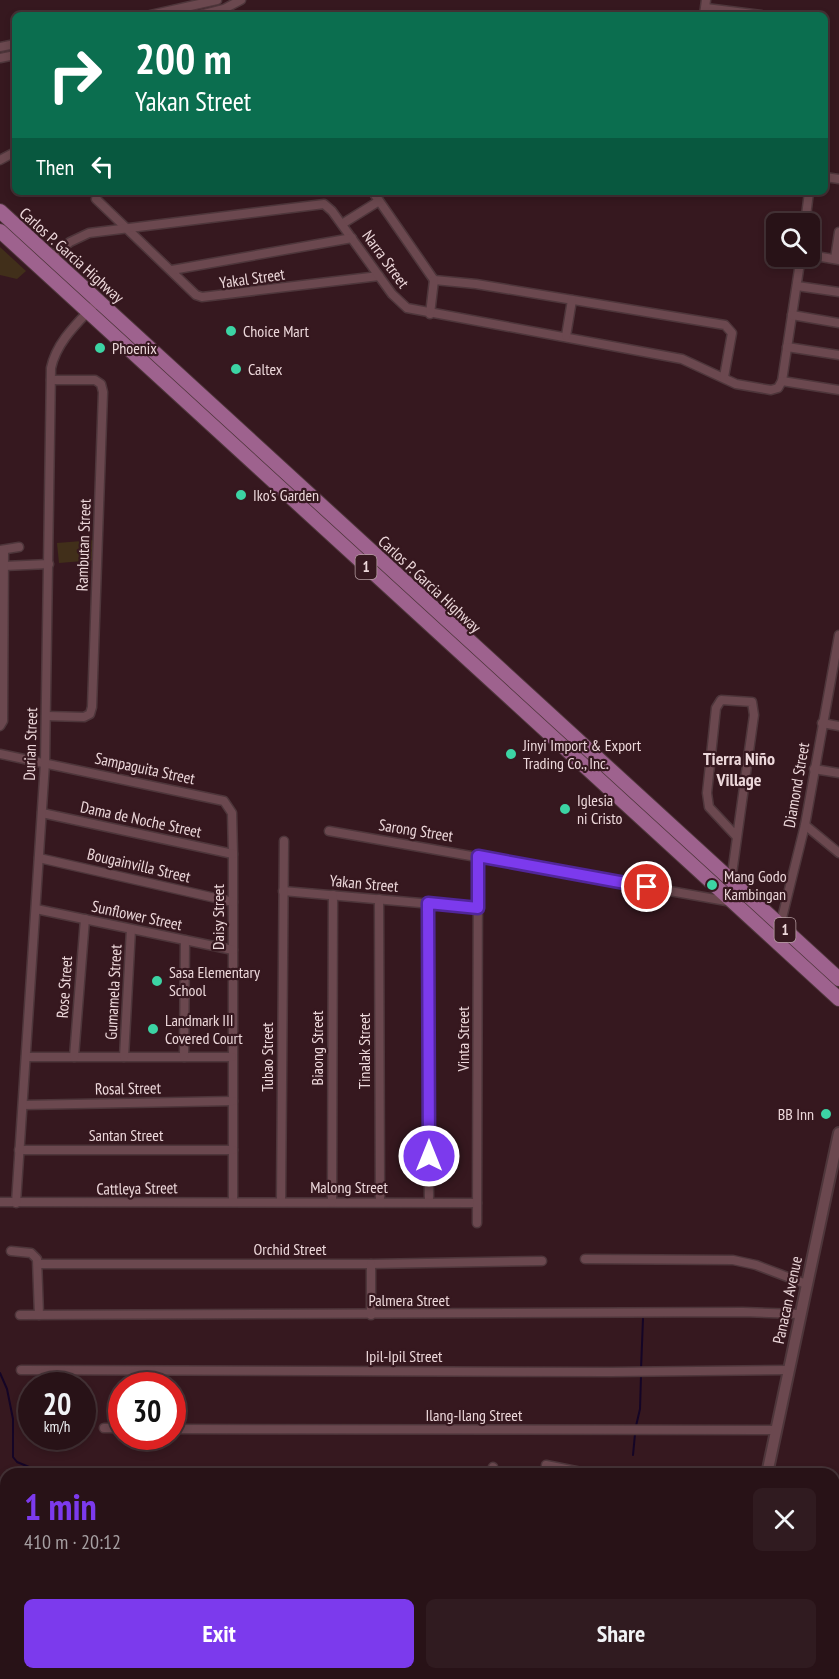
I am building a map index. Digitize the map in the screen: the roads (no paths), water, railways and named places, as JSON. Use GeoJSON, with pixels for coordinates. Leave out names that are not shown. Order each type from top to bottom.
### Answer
{"type":"FeatureCollection","features":[{"type":"Feature","properties":{"kind":"highway","name":"Carlos P. Garcia Highway"},"geometry":{"type":"LineString","coordinates":[[0,211],[731,881],[737,896],[770,937],[839,999]]}},
{"type":"Feature","properties":{"kind":"highway","name":"Carlos P. Garcia Highway"},"geometry":{"type":"LineString","coordinates":[[0,231],[737,896],[780,926],[839,979]]}},
{"type":"Feature","properties":{"kind":"street"},"geometry":{"type":"LineString","coordinates":[[163,12],[217,0]]}},
{"type":"Feature","properties":{"kind":"street"},"geometry":{"type":"LineString","coordinates":[[212,12],[224,9],[241,0]]}},
{"type":"Feature","properties":{"kind":"street"},"geometry":{"type":"LineString","coordinates":[[705,8],[737,12]]}},
{"type":"Feature","properties":{"kind":"street"},"geometry":{"type":"LineString","coordinates":[[375,195],[434,280],[430,314]]}},
{"type":"Feature","properties":{"kind":"street"},"geometry":{"type":"LineString","coordinates":[[806,213],[809,195]]}},
{"type":"Feature","properties":{"kind":"street","name":"Yakal Street"},"geometry":{"type":"LineString","coordinates":[[97,196],[124,228],[196,295],[210,298],[379,276]]}},
{"type":"Feature","properties":{"kind":"street"},"geometry":{"type":"LineString","coordinates":[[342,224],[379,201]]}},
{"type":"Feature","properties":{"kind":"street","name":"Narra Street"},"geometry":{"type":"LineString","coordinates":[[42,269],[51,257],[80,236],[124,228],[319,203],[329,207],[379,276],[400,303],[407,308],[682,359],[750,388],[771,390],[778,388],[782,381]]}},
{"type":"Feature","properties":{"kind":"street"},"geometry":{"type":"LineString","coordinates":[[820,256],[837,259],[839,232]]}},
{"type":"Feature","properties":{"kind":"street"},"geometry":{"type":"LineString","coordinates":[[171,270],[352,238]]}},
{"type":"Feature","properties":{"kind":"street"},"geometry":{"type":"LineString","coordinates":[[800,267],[782,381],[839,390]]}},
{"type":"Feature","properties":{"kind":"street"},"geometry":{"type":"LineString","coordinates":[[434,280],[476,284],[725,325],[731,329],[724,377]]}},
{"type":"Feature","properties":{"kind":"street"},"geometry":{"type":"LineString","coordinates":[[797,286],[839,292]]}},
{"type":"Feature","properties":{"kind":"street"},"geometry":{"type":"LineString","coordinates":[[566,336],[572,300]]}},
{"type":"Feature","properties":{"kind":"street","name":"Durian Street"},"geometry":{"type":"LineString","coordinates":[[16,1203],[45,763],[53,358],[58,348],[98,301]]}},
{"type":"Feature","properties":{"kind":"street"},"geometry":{"type":"LineString","coordinates":[[792,315],[839,323]]}},
{"type":"Feature","properties":{"kind":"street"},"geometry":{"type":"LineString","coordinates":[[787,347],[839,355]]}},
{"type":"Feature","properties":{"kind":"street","name":"Rambutan Street"},"geometry":{"type":"LineString","coordinates":[[47,716],[84,717],[90,714],[92,707],[103,392],[101,384],[95,380],[51,380]]}},
{"type":"Feature","properties":{"kind":"street"},"geometry":{"type":"LineString","coordinates":[[0,726],[3,721],[2,592],[4,566],[2,550],[19,547]]}},
{"type":"Feature","properties":{"kind":"street"},"geometry":{"type":"LineString","coordinates":[[4,566],[49,564]]}},
{"type":"Feature","properties":{"kind":"street","name":"Diamond Street"},"geometry":{"type":"LineString","coordinates":[[770,937],[780,926],[805,825],[822,723],[835,679],[839,635]]}},
{"type":"Feature","properties":{"kind":"street"},"geometry":{"type":"LineString","coordinates":[[731,881],[737,837],[754,710],[749,701],[726,699],[721,700],[716,708],[708,793],[711,812],[737,837]]}},
{"type":"Feature","properties":{"kind":"street"},"geometry":{"type":"LineString","coordinates":[[822,723],[839,726]]}},
{"type":"Feature","properties":{"kind":"street","name":"Sampaguita Street"},"geometry":{"type":"LineString","coordinates":[[0,754],[225,801],[232,813]]}},
{"type":"Feature","properties":{"kind":"street"},"geometry":{"type":"LineString","coordinates":[[814,769],[839,773]]}},
{"type":"Feature","properties":{"kind":"street","name":"Dama de Noche Street"},"geometry":{"type":"LineString","coordinates":[[42,813],[233,854]]}},
{"type":"Feature","properties":{"kind":"street","name":"Daisy Street"},"geometry":{"type":"LineString","coordinates":[[232,813],[233,1202]]}},
{"type":"Feature","properties":{"kind":"street"},"geometry":{"type":"LineString","coordinates":[[805,825],[839,853]]}},
{"type":"Feature","properties":{"kind":"street","name":"Sarong Street"},"geometry":{"type":"LineString","coordinates":[[329,831],[737,896]]}},
{"type":"Feature","properties":{"kind":"street","name":"Tubao Street"},"geometry":{"type":"LineString","coordinates":[[281,1201],[284,841]]}},
{"type":"Feature","properties":{"kind":"street","name":"Vinta Street"},"geometry":{"type":"LineString","coordinates":[[477,1223],[478,856]]}},
{"type":"Feature","properties":{"kind":"street","name":"Bougainvilla Street"},"geometry":{"type":"LineString","coordinates":[[39,858],[233,902]]}},
{"type":"Feature","properties":{"kind":"street","name":"Yakan Street"},"geometry":{"type":"LineString","coordinates":[[283,891],[478,908]]}},
{"type":"Feature","properties":{"kind":"street","name":"Biaong Street"},"geometry":{"type":"LineString","coordinates":[[332,1202],[333,895]]}},
{"type":"Feature","properties":{"kind":"street","name":"Tinalak Street"},"geometry":{"type":"LineString","coordinates":[[379,899],[380,1202]]}},
{"type":"Feature","properties":{"kind":"street"},"geometry":{"type":"LineString","coordinates":[[428,903],[429,1203]]}},
{"type":"Feature","properties":{"kind":"street","name":"Sunflower Street"},"geometry":{"type":"LineString","coordinates":[[36,909],[233,950]]}},
{"type":"Feature","properties":{"kind":"street","name":"Rose Street"},"geometry":{"type":"LineString","coordinates":[[74,1057],[85,919]]}},
{"type":"Feature","properties":{"kind":"street","name":"Gumamela Street"},"geometry":{"type":"LineString","coordinates":[[124,1057],[131,929]]}},
{"type":"Feature","properties":{"kind":"street"},"geometry":{"type":"LineString","coordinates":[[184,1057],[185,940]]}},
{"type":"Feature","properties":{"kind":"street"},"geometry":{"type":"LineString","coordinates":[[26,1057],[232,1057]]}},
{"type":"Feature","properties":{"kind":"street","name":"Rosal Street"},"geometry":{"type":"LineString","coordinates":[[22,1105],[233,1101]]}},
{"type":"Feature","properties":{"kind":"street","name":"Panacan Avenue"},"geometry":{"type":"LineString","coordinates":[[768,1468],[839,1133]]}},
{"type":"Feature","properties":{"kind":"street","name":"Santan Street"},"geometry":{"type":"LineString","coordinates":[[20,1150],[233,1150]]}},
{"type":"Feature","properties":{"kind":"street","name":"Malong Street"},"geometry":{"type":"LineString","coordinates":[[258,1201],[477,1203]]}},
{"type":"Feature","properties":{"kind":"street","name":"Cattleya Street"},"geometry":{"type":"LineString","coordinates":[[0,1202],[258,1201]]}},
{"type":"Feature","properties":{"kind":"street"},"geometry":{"type":"LineString","coordinates":[[11,1251],[34,1255],[38,1264],[39,1315]]}},
{"type":"Feature","properties":{"kind":"street"},"geometry":{"type":"LineString","coordinates":[[585,1259],[733,1260],[756,1265],[806,1284]]}},
{"type":"Feature","properties":{"kind":"street","name":"Orchid Street"},"geometry":{"type":"LineString","coordinates":[[38,1264],[371,1264],[542,1261]]}},
{"type":"Feature","properties":{"kind":"street"},"geometry":{"type":"LineString","coordinates":[[371,1264],[371,1315]]}},
{"type":"Feature","properties":{"kind":"street","name":"Palmera Street"},"geometry":{"type":"LineString","coordinates":[[20,1315],[743,1312],[799,1314]]}},
{"type":"Feature","properties":{"kind":"street","name":"Ipil-Ipil Street"},"geometry":{"type":"LineString","coordinates":[[21,1370],[611,1372],[788,1370]]}},
{"type":"Feature","properties":{"kind":"street","name":"Ilang-Ilang Street"},"geometry":{"type":"LineString","coordinates":[[186,1429],[776,1430]]}},
{"type":"Feature","properties":{"kind":"street"},"geometry":{"type":"LineString","coordinates":[[546,1465],[561,1468]]}},
{"type":"Feature","properties":{"kind":"waterway"},"geometry":{"type":"LineString","coordinates":[[641,1369],[643,1319]]}},
{"type":"Feature","properties":{"kind":"waterway"},"geometry":{"type":"LineString","coordinates":[[0,1373],[7,1389],[13,1419],[13,1457],[17,1462],[32,1468]]}},
{"type":"Feature","properties":{"kind":"waterway"},"geometry":{"type":"LineString","coordinates":[[636,1426],[640,1409],[641,1376]]}},
{"type":"Feature","properties":{"kind":"waterway"},"geometry":{"type":"LineString","coordinates":[[633,1455],[635,1434]]}},
{"type":"Feature","properties":{"kind":"place","name":"Choice Mart"},"geometry":{"type":"Point","coordinates":[231,331]}},
{"type":"Feature","properties":{"kind":"place","name":"Phoenix"},"geometry":{"type":"Point","coordinates":[100,348]}},
{"type":"Feature","properties":{"kind":"place","name":"Caltex"},"geometry":{"type":"Point","coordinates":[236,369]}},
{"type":"Feature","properties":{"kind":"place","name":"Iko's Garden"},"geometry":{"type":"Point","coordinates":[241,495]}},
{"type":"Feature","properties":{"kind":"place","name":"Jinyi Import & Export Trading Co., Inc."},"geometry":{"type":"Point","coordinates":[511,754]}},
{"type":"Feature","properties":{"kind":"place","name":"Iglesia ni Cristo"},"geometry":{"type":"Point","coordinates":[565,809]}},
{"type":"Feature","properties":{"kind":"place","name":"Mang Godo Kambingan"},"geometry":{"type":"Point","coordinates":[712,885]}},
{"type":"Feature","properties":{"kind":"place","name":"Sasa Elementary School"},"geometry":{"type":"Point","coordinates":[157,981]}},
{"type":"Feature","properties":{"kind":"place","name":"Landmark III Covered Court"},"geometry":{"type":"Point","coordinates":[153,1029]}},
{"type":"Feature","properties":{"kind":"place","name":"BB Inn"},"geometry":{"type":"Point","coordinates":[826,1114]}},
{"type":"Feature","properties":{"kind":"district","name":"Tierra Niño Village"},"geometry":{"type":"Point","coordinates":[739,769]}}]}
